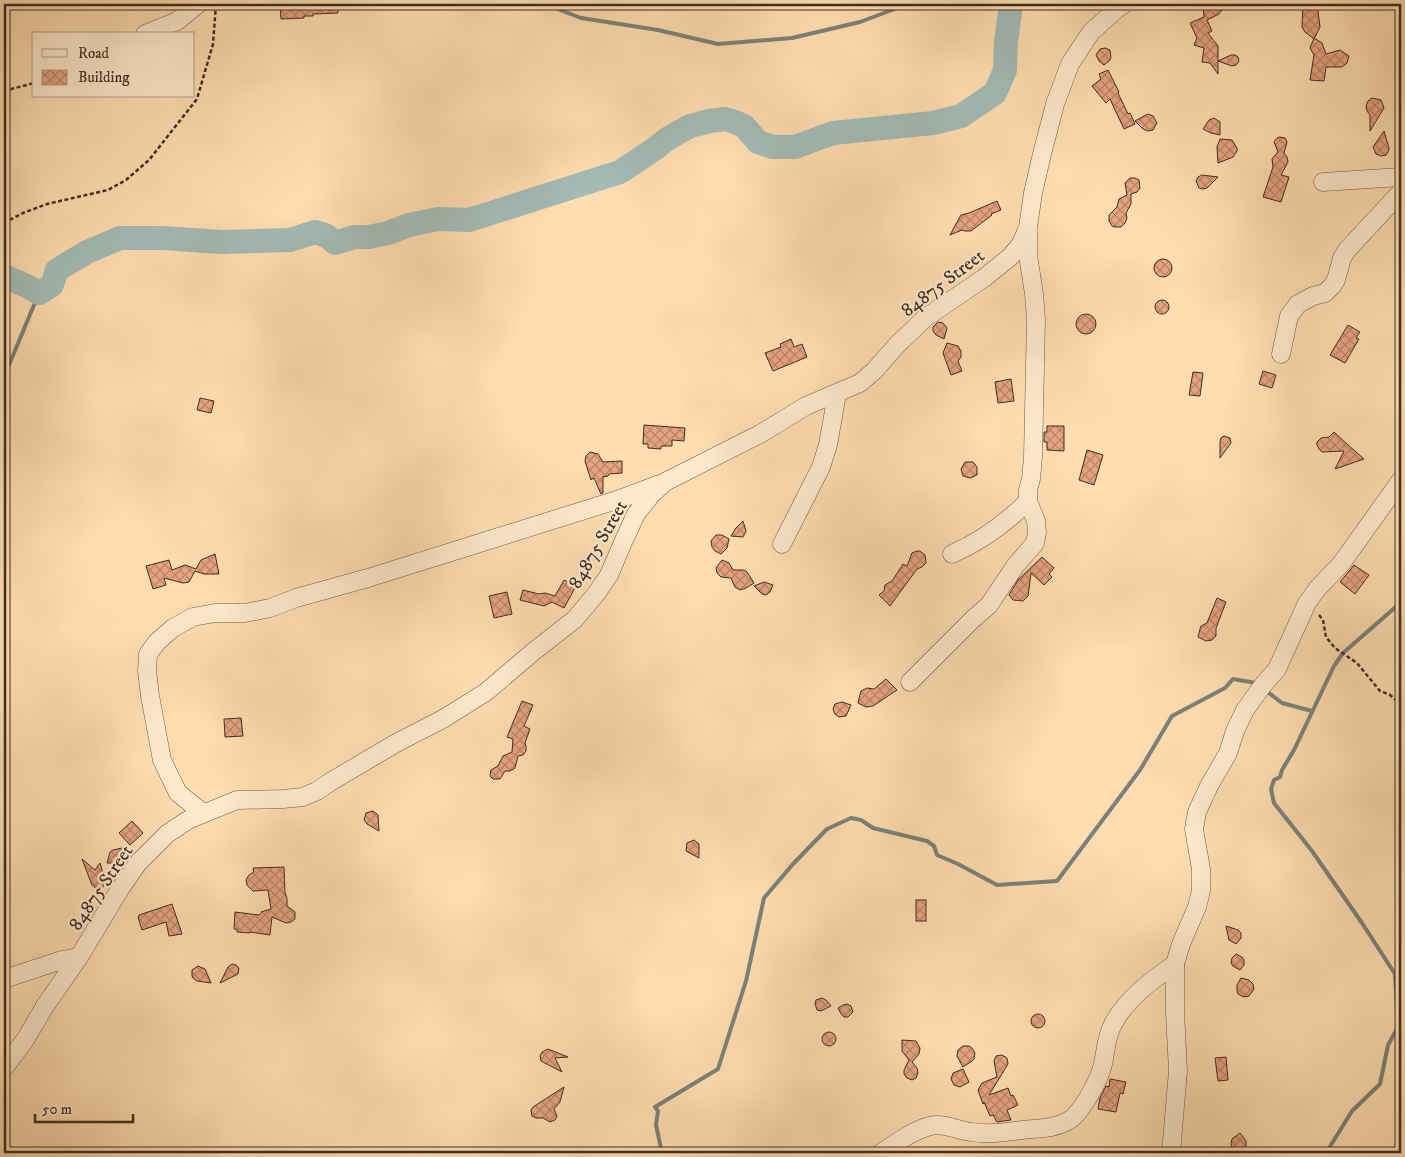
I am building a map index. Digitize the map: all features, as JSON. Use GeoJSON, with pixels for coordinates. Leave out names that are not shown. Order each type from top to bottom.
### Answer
{"type":"FeatureCollection","features":[{"type":"Feature","properties":{"kind":"street"},"geometry":{"type":"LineString","coordinates":[[151,32],[177,21],[198,4]]}},
{"type":"Feature","properties":{"kind":"street","name":"84875 Street"},"geometry":{"type":"LineString","coordinates":[[4,1068],[25,1040],[138,863],[167,834],[188,820],[237,800],[303,797],[317,791],[398,742],[443,719],[486,692],[532,652],[575,619],[609,576],[636,514],[651,495],[665,482],[760,434],[806,406],[860,383],[925,318],[984,278],[1010,257],[1020,244],[1028,227],[1042,154],[1055,104],[1070,64],[1091,32],[1124,4]]}},
{"type":"Feature","properties":{"kind":"street"},"geometry":{"type":"LineString","coordinates":[[1323,182],[1401,177]]}},
{"type":"Feature","properties":{"kind":"street"},"geometry":{"type":"LineString","coordinates":[[1281,354],[1289,316],[1293,310],[1298,304],[1329,290],[1336,280],[1342,258],[1347,250],[1401,192]]}},
{"type":"Feature","properties":{"kind":"street"},"geometry":{"type":"LineString","coordinates":[[910,682],[989,605],[1016,565],[1035,543],[1037,533],[1036,522],[1028,501],[1033,457],[1036,319],[1028,255],[1028,227]]}},
{"type":"Feature","properties":{"kind":"street"},"geometry":{"type":"LineString","coordinates":[[782,544],[821,466],[828,445],[837,394]]}},
{"type":"Feature","properties":{"kind":"street"},"geometry":{"type":"LineString","coordinates":[[1171,1153],[1178,1071],[1175,964],[1201,891],[1201,869],[1194,829],[1197,812],[1228,753],[1235,731],[1245,710],[1277,669],[1308,603],[1318,588],[1341,564],[1401,480]]}},
{"type":"Feature","properties":{"kind":"street"},"geometry":{"type":"LineString","coordinates":[[203,813],[178,793],[162,760],[150,696],[147,671],[148,654],[157,642],[173,628],[193,617],[215,613],[245,613],[270,608],[296,598],[368,578],[620,499],[665,482]]}},
{"type":"Feature","properties":{"kind":"street"},"geometry":{"type":"LineString","coordinates":[[952,554],[972,546],[988,535],[1028,501]]}},
{"type":"Feature","properties":{"kind":"street"},"geometry":{"type":"LineString","coordinates":[[4,979],[62,960],[78,957]]}},
{"type":"Feature","properties":{"kind":"street"},"geometry":{"type":"LineString","coordinates":[[881,1153],[913,1133],[932,1125],[988,1134],[1056,1126],[1069,1120],[1079,1111],[1092,1091],[1103,1066],[1107,1038],[1121,1012],[1138,993],[1175,964]]}},
{"type":"Feature","properties":{"kind":"path"},"geometry":{"type":"LineString","coordinates":[[4,223],[47,204],[108,190],[126,180],[149,160],[197,99],[212,44],[216,4]]}},
{"type":"Feature","properties":{"kind":"path"},"geometry":{"type":"LineString","coordinates":[[4,91],[32,84]]}},
{"type":"Feature","properties":{"kind":"path"},"geometry":{"type":"LineString","coordinates":[[1308,603],[1323,620],[1326,637],[1335,648],[1357,663],[1380,691],[1398,702],[1401,710]]}},
{"type":"Feature","properties":{"kind":"building"},"geometry":{"type":"Polygon","coordinates":[[[280,4],[338,4],[338,13],[313,14],[313,16],[304,16],[304,18],[281,19],[280,4]]]}},
{"type":"Feature","properties":{"kind":"building"},"geometry":{"type":"Polygon","coordinates":[[[1203,4],[1226,4],[1219,14],[1207,20],[1212,31],[1208,33],[1218,46],[1218,74],[1210,63],[1202,62],[1204,48],[1194,45],[1197,38],[1190,23],[1204,17],[1203,4]]]}},
{"type":"Feature","properties":{"kind":"building"},"geometry":{"type":"Polygon","coordinates":[[[1303,4],[1317,4],[1320,27],[1314,39],[1302,27],[1303,4]]]}},
{"type":"Feature","properties":{"kind":"building"},"geometry":{"type":"Polygon","coordinates":[[[1314,38],[1322,43],[1326,54],[1340,50],[1349,56],[1347,63],[1342,67],[1326,67],[1324,81],[1310,80],[1314,55],[1310,48],[1314,38]]]}},
{"type":"Feature","properties":{"kind":"building"},"geometry":{"type":"Polygon","coordinates":[[[1100,49],[1110,50],[1111,58],[1104,65],[1096,55],[1100,49]]]}},
{"type":"Feature","properties":{"kind":"building"},"geometry":{"type":"Polygon","coordinates":[[[1231,55],[1238,57],[1239,61],[1236,65],[1232,66],[1218,61],[1231,55]]]}},
{"type":"Feature","properties":{"kind":"building"},"geometry":{"type":"Polygon","coordinates":[[[1108,70],[1128,114],[1130,113],[1135,124],[1124,129],[1110,99],[1106,103],[1092,86],[1101,79],[1099,74],[1108,70]]]}},
{"type":"Feature","properties":{"kind":"building"},"geometry":{"type":"Polygon","coordinates":[[[1372,98],[1381,100],[1384,108],[1370,131],[1370,115],[1366,106],[1372,98]]]}},
{"type":"Feature","properties":{"kind":"building"},"geometry":{"type":"Polygon","coordinates":[[[1148,114],[1153,116],[1157,123],[1153,130],[1148,131],[1135,121],[1148,114]]]}},
{"type":"Feature","properties":{"kind":"building"},"geometry":{"type":"Polygon","coordinates":[[[1214,118],[1220,122],[1220,135],[1203,129],[1209,120],[1214,118]]]}},
{"type":"Feature","properties":{"kind":"building"},"geometry":{"type":"Polygon","coordinates":[[[1384,131],[1389,150],[1386,155],[1381,156],[1376,154],[1373,147],[1384,131]]]}},
{"type":"Feature","properties":{"kind":"building"},"geometry":{"type":"Polygon","coordinates":[[[1279,137],[1285,138],[1287,142],[1284,153],[1288,162],[1281,175],[1289,177],[1281,202],[1263,197],[1273,167],[1272,159],[1278,152],[1274,142],[1279,137]]]}},
{"type":"Feature","properties":{"kind":"building"},"geometry":{"type":"Polygon","coordinates":[[[1220,139],[1232,140],[1237,151],[1233,157],[1218,163],[1217,147],[1220,139]]]}},
{"type":"Feature","properties":{"kind":"building"},"geometry":{"type":"Polygon","coordinates":[[[1202,175],[1218,177],[1207,188],[1203,189],[1199,188],[1196,181],[1202,175]]]}},
{"type":"Feature","properties":{"kind":"building"},"geometry":{"type":"Polygon","coordinates":[[[1130,178],[1139,180],[1140,188],[1137,192],[1131,194],[1131,204],[1126,213],[1125,223],[1121,227],[1112,226],[1109,221],[1109,215],[1117,207],[1119,199],[1127,195],[1125,183],[1130,178]]]}},
{"type":"Feature","properties":{"kind":"building"},"geometry":{"type":"Polygon","coordinates":[[[997,201],[1001,210],[991,214],[971,231],[962,230],[950,235],[961,215],[997,201]]]}},
{"type":"Feature","properties":{"kind":"building"},"geometry":{"type":"Polygon","coordinates":[[[1163,259],[1169,262],[1172,268],[1169,274],[1163,277],[1157,274],[1154,268],[1157,262],[1163,259]]]}},
{"type":"Feature","properties":{"kind":"building"},"geometry":{"type":"Polygon","coordinates":[[[1162,300],[1167,302],[1169,307],[1167,312],[1162,314],[1157,312],[1155,307],[1157,302],[1162,300]]]}},
{"type":"Feature","properties":{"kind":"building"},"geometry":{"type":"Polygon","coordinates":[[[1082,314],[1090,314],[1096,320],[1096,328],[1090,334],[1082,334],[1076,328],[1076,320],[1082,314]]]}},
{"type":"Feature","properties":{"kind":"building"},"geometry":{"type":"Polygon","coordinates":[[[938,322],[943,323],[947,328],[944,339],[933,331],[933,327],[938,322]]]}},
{"type":"Feature","properties":{"kind":"building"},"geometry":{"type":"Polygon","coordinates":[[[1348,325],[1360,332],[1356,338],[1359,339],[1345,363],[1330,355],[1348,325]]]}},
{"type":"Feature","properties":{"kind":"building"},"geometry":{"type":"Polygon","coordinates":[[[791,339],[794,347],[802,344],[807,357],[773,371],[765,353],[781,347],[780,344],[791,339]]]}},
{"type":"Feature","properties":{"kind":"building"},"geometry":{"type":"Polygon","coordinates":[[[947,343],[958,346],[961,351],[961,357],[958,361],[962,371],[951,375],[943,353],[947,343]]]}},
{"type":"Feature","properties":{"kind":"building"},"geometry":{"type":"Polygon","coordinates":[[[1263,371],[1276,375],[1272,388],[1259,384],[1263,371]]]}},
{"type":"Feature","properties":{"kind":"building"},"geometry":{"type":"Polygon","coordinates":[[[1193,372],[1203,373],[1200,396],[1189,395],[1193,372]]]}},
{"type":"Feature","properties":{"kind":"building"},"geometry":{"type":"Polygon","coordinates":[[[1011,379],[1014,401],[998,403],[995,382],[1011,379]]]}},
{"type":"Feature","properties":{"kind":"building"},"geometry":{"type":"Polygon","coordinates":[[[200,398],[214,401],[211,413],[197,410],[200,398]]]}},
{"type":"Feature","properties":{"kind":"building"},"geometry":{"type":"Polygon","coordinates":[[[644,425],[685,428],[684,441],[672,440],[672,446],[661,446],[661,449],[648,448],[648,444],[643,444],[644,425]]]}},
{"type":"Feature","properties":{"kind":"building"},"geometry":{"type":"Polygon","coordinates":[[[1047,426],[1064,426],[1064,451],[1047,450],[1047,442],[1044,442],[1044,432],[1047,432],[1047,426]]]}},
{"type":"Feature","properties":{"kind":"building"},"geometry":{"type":"Polygon","coordinates":[[[1334,432],[1364,459],[1335,469],[1344,451],[1322,452],[1317,445],[1321,438],[1329,437],[1334,432]]]}},
{"type":"Feature","properties":{"kind":"building"},"geometry":{"type":"Polygon","coordinates":[[[1224,436],[1230,438],[1231,443],[1220,458],[1220,442],[1224,436]]]}},
{"type":"Feature","properties":{"kind":"building"},"geometry":{"type":"Polygon","coordinates":[[[1087,450],[1103,455],[1094,485],[1079,480],[1087,450]]]}},
{"type":"Feature","properties":{"kind":"building"},"geometry":{"type":"Polygon","coordinates":[[[590,452],[598,454],[603,462],[622,461],[622,473],[609,474],[603,477],[603,493],[601,494],[594,478],[591,480],[585,461],[586,456],[590,452]]]}},
{"type":"Feature","properties":{"kind":"building"},"geometry":{"type":"Polygon","coordinates":[[[965,462],[973,462],[977,467],[977,475],[970,478],[963,476],[961,469],[965,462]]]}},
{"type":"Feature","properties":{"kind":"building"},"geometry":{"type":"Polygon","coordinates":[[[743,521],[746,531],[743,537],[731,536],[736,528],[743,521]]]}},
{"type":"Feature","properties":{"kind":"building"},"geometry":{"type":"Polygon","coordinates":[[[716,535],[722,535],[729,539],[727,548],[721,554],[712,547],[711,541],[716,535]]]}},
{"type":"Feature","properties":{"kind":"building"},"geometry":{"type":"Polygon","coordinates":[[[917,551],[925,555],[926,563],[917,569],[890,606],[879,595],[884,591],[885,585],[892,581],[903,564],[907,566],[912,553],[917,551]]]}},
{"type":"Feature","properties":{"kind":"building"},"geometry":{"type":"Polygon","coordinates":[[[215,554],[219,574],[204,574],[195,571],[189,582],[183,583],[164,578],[166,585],[153,589],[146,566],[169,560],[172,570],[185,565],[196,569],[201,560],[215,554]]]}},
{"type":"Feature","properties":{"kind":"building"},"geometry":{"type":"Polygon","coordinates":[[[1042,557],[1054,568],[1049,574],[1052,577],[1044,585],[1031,573],[1028,596],[1023,601],[1013,600],[1009,595],[1018,580],[1042,557]]]}},
{"type":"Feature","properties":{"kind":"building"},"geometry":{"type":"Polygon","coordinates":[[[722,560],[729,563],[733,570],[744,570],[747,572],[754,583],[740,590],[735,587],[731,578],[721,577],[717,573],[716,568],[722,560]]]}},
{"type":"Feature","properties":{"kind":"building"},"geometry":{"type":"Polygon","coordinates":[[[1354,565],[1369,575],[1355,594],[1340,582],[1354,565]]]}},
{"type":"Feature","properties":{"kind":"building"},"geometry":{"type":"Polygon","coordinates":[[[564,580],[576,586],[564,608],[552,602],[544,606],[520,600],[523,590],[555,596],[564,580]]]}},
{"type":"Feature","properties":{"kind":"building"},"geometry":{"type":"Polygon","coordinates":[[[764,582],[773,585],[770,592],[766,595],[762,594],[754,586],[764,582]]]}},
{"type":"Feature","properties":{"kind":"building"},"geometry":{"type":"Polygon","coordinates":[[[507,592],[512,614],[494,618],[489,596],[507,592]]]}},
{"type":"Feature","properties":{"kind":"building"},"geometry":{"type":"Polygon","coordinates":[[[1217,598],[1226,602],[1216,628],[1216,636],[1212,640],[1206,641],[1198,637],[1200,629],[1201,626],[1207,623],[1217,598]]]}},
{"type":"Feature","properties":{"kind":"building"},"geometry":{"type":"Polygon","coordinates":[[[886,679],[897,690],[873,706],[866,707],[858,703],[861,691],[867,688],[874,689],[886,679]]]}},
{"type":"Feature","properties":{"kind":"building"},"geometry":{"type":"Polygon","coordinates":[[[522,701],[533,705],[524,726],[530,729],[525,743],[526,751],[523,755],[518,756],[515,768],[505,771],[500,779],[493,779],[490,776],[491,770],[498,766],[503,756],[512,752],[513,739],[507,737],[522,701]]]}},
{"type":"Feature","properties":{"kind":"building"},"geometry":{"type":"Polygon","coordinates":[[[842,702],[851,705],[846,716],[839,717],[833,709],[835,704],[842,702]]]}},
{"type":"Feature","properties":{"kind":"building"},"geometry":{"type":"Polygon","coordinates":[[[241,718],[243,736],[225,737],[224,719],[241,718]]]}},
{"type":"Feature","properties":{"kind":"building"},"geometry":{"type":"Polygon","coordinates":[[[373,811],[378,815],[379,831],[364,820],[366,813],[373,811]]]}},
{"type":"Feature","properties":{"kind":"building"},"geometry":{"type":"Polygon","coordinates":[[[132,821],[143,833],[130,845],[119,833],[132,821]]]}},
{"type":"Feature","properties":{"kind":"building"},"geometry":{"type":"Polygon","coordinates":[[[694,840],[699,844],[699,858],[686,851],[687,843],[694,840]]]}},
{"type":"Feature","properties":{"kind":"building"},"geometry":{"type":"Polygon","coordinates":[[[122,848],[120,862],[107,863],[110,852],[122,848]]]}},
{"type":"Feature","properties":{"kind":"building"},"geometry":{"type":"Polygon","coordinates":[[[82,859],[95,870],[100,863],[105,881],[103,887],[97,889],[92,885],[82,859]]]}},
{"type":"Feature","properties":{"kind":"building"},"geometry":{"type":"Polygon","coordinates":[[[284,867],[287,906],[295,912],[295,919],[286,923],[272,917],[270,935],[237,932],[237,929],[234,929],[235,912],[259,915],[261,912],[271,909],[268,890],[253,891],[247,885],[246,880],[254,872],[253,868],[284,867]]]}},
{"type":"Feature","properties":{"kind":"building"},"geometry":{"type":"Polygon","coordinates":[[[916,900],[926,900],[926,921],[916,921],[916,900]]]}},
{"type":"Feature","properties":{"kind":"building"},"geometry":{"type":"Polygon","coordinates":[[[172,904],[182,934],[169,936],[166,922],[142,930],[139,915],[172,904]]]}},
{"type":"Feature","properties":{"kind":"building"},"geometry":{"type":"Polygon","coordinates":[[[1226,926],[1241,933],[1241,938],[1236,944],[1229,940],[1226,926]]]}},
{"type":"Feature","properties":{"kind":"building"},"geometry":{"type":"Polygon","coordinates":[[[1236,954],[1244,960],[1244,965],[1240,970],[1231,963],[1232,958],[1236,954]]]}},
{"type":"Feature","properties":{"kind":"building"},"geometry":{"type":"Polygon","coordinates":[[[232,964],[239,968],[238,974],[220,983],[228,967],[232,964]]]}},
{"type":"Feature","properties":{"kind":"building"},"geometry":{"type":"Polygon","coordinates":[[[198,966],[205,969],[211,983],[197,981],[193,978],[192,970],[198,966]]]}},
{"type":"Feature","properties":{"kind":"building"},"geometry":{"type":"Polygon","coordinates":[[[1241,978],[1249,980],[1253,984],[1254,989],[1249,996],[1244,997],[1238,994],[1237,985],[1241,978]]]}},
{"type":"Feature","properties":{"kind":"building"},"geometry":{"type":"Polygon","coordinates":[[[822,998],[831,1006],[821,1011],[817,1010],[815,1004],[816,1000],[822,998]]]}},
{"type":"Feature","properties":{"kind":"building"},"geometry":{"type":"Polygon","coordinates":[[[847,1004],[851,1006],[853,1012],[848,1017],[844,1017],[838,1008],[847,1004]]]}},
{"type":"Feature","properties":{"kind":"building"},"geometry":{"type":"Polygon","coordinates":[[[1035,1014],[1041,1014],[1045,1021],[1041,1028],[1035,1028],[1031,1024],[1031,1018],[1035,1014]]]}},
{"type":"Feature","properties":{"kind":"building"},"geometry":{"type":"Polygon","coordinates":[[[829,1032],[834,1034],[836,1039],[834,1044],[829,1046],[824,1044],[822,1039],[824,1034],[829,1032]]]}},
{"type":"Feature","properties":{"kind":"building"},"geometry":{"type":"Polygon","coordinates":[[[902,1040],[916,1041],[920,1048],[919,1054],[912,1062],[917,1068],[918,1073],[916,1078],[912,1080],[904,1074],[909,1060],[902,1051],[902,1040]]]}},
{"type":"Feature","properties":{"kind":"building"},"geometry":{"type":"Polygon","coordinates":[[[963,1046],[969,1046],[975,1053],[974,1059],[963,1067],[957,1056],[958,1050],[963,1046]]]}},
{"type":"Feature","properties":{"kind":"building"},"geometry":{"type":"Polygon","coordinates":[[[548,1049],[568,1057],[555,1058],[562,1072],[541,1061],[540,1056],[542,1052],[548,1049]]]}},
{"type":"Feature","properties":{"kind":"building"},"geometry":{"type":"Polygon","coordinates":[[[1002,1055],[1007,1058],[1008,1064],[989,1095],[1008,1088],[1018,1105],[1007,1110],[1011,1120],[997,1122],[993,1115],[990,1116],[978,1090],[982,1083],[997,1077],[994,1061],[996,1056],[1002,1055]]]}},
{"type":"Feature","properties":{"kind":"building"},"geometry":{"type":"Polygon","coordinates":[[[1226,1057],[1228,1080],[1218,1081],[1215,1058],[1226,1057]]]}},
{"type":"Feature","properties":{"kind":"building"},"geometry":{"type":"Polygon","coordinates":[[[963,1069],[969,1082],[960,1087],[954,1085],[951,1079],[953,1073],[963,1069]]]}},
{"type":"Feature","properties":{"kind":"building"},"geometry":{"type":"Polygon","coordinates":[[[1110,1079],[1126,1082],[1123,1094],[1120,1093],[1116,1112],[1098,1109],[1100,1098],[1106,1086],[1109,1087],[1110,1079]]]}},
{"type":"Feature","properties":{"kind":"building"},"geometry":{"type":"Polygon","coordinates":[[[564,1087],[560,1102],[554,1109],[557,1116],[555,1120],[550,1122],[543,1118],[532,1116],[531,1110],[533,1107],[564,1087]]]}},
{"type":"Feature","properties":{"kind":"building"},"geometry":{"type":"Polygon","coordinates":[[[1240,1133],[1246,1141],[1246,1146],[1240,1153],[1237,1153],[1232,1149],[1231,1144],[1232,1139],[1240,1133]]]}},
{"type":"Feature","properties":{"kind":"waterway"},"geometry":{"type":"LineString","coordinates":[[545,4],[581,18],[658,30],[718,44],[792,38],[860,22],[908,4]]}},
{"type":"Feature","properties":{"kind":"waterway"},"geometry":{"type":"LineString","coordinates":[[4,276],[39,293],[52,285],[57,270],[87,252],[120,238],[162,238],[221,242],[290,240],[315,232],[327,236],[335,243],[354,237],[369,237],[388,233],[409,225],[438,219],[469,220],[620,172],[667,139],[690,126],[710,121],[725,119],[735,122],[744,126],[758,142],[773,147],[795,147],[833,133],[933,123],[961,116],[995,93],[1005,70],[1006,42],[1011,4]]}},
{"type":"Feature","properties":{"kind":"waterway"},"geometry":{"type":"LineString","coordinates":[[4,383],[9,365],[39,293]]}},
{"type":"Feature","properties":{"kind":"waterway"},"geometry":{"type":"LineString","coordinates":[[1326,1153],[1352,1111],[1380,1084],[1388,1045],[1398,1027],[1395,974],[1312,851],[1274,803],[1271,789],[1274,780],[1280,777],[1294,750],[1334,666],[1343,653],[1398,605],[1401,594]]}},
{"type":"Feature","properties":{"kind":"waterway"},"geometry":{"type":"LineString","coordinates":[[662,1153],[656,1125],[658,1111],[655,1107],[718,1069],[746,981],[764,898],[793,864],[827,829],[851,818],[861,820],[873,828],[927,841],[934,846],[937,855],[997,885],[1057,881],[1140,770],[1172,716],[1225,688],[1233,679],[1256,683]]}},
{"type":"Feature","properties":{"kind":"waterway"},"geometry":{"type":"LineString","coordinates":[[1265,690],[1282,703],[1312,711]]}}]}
